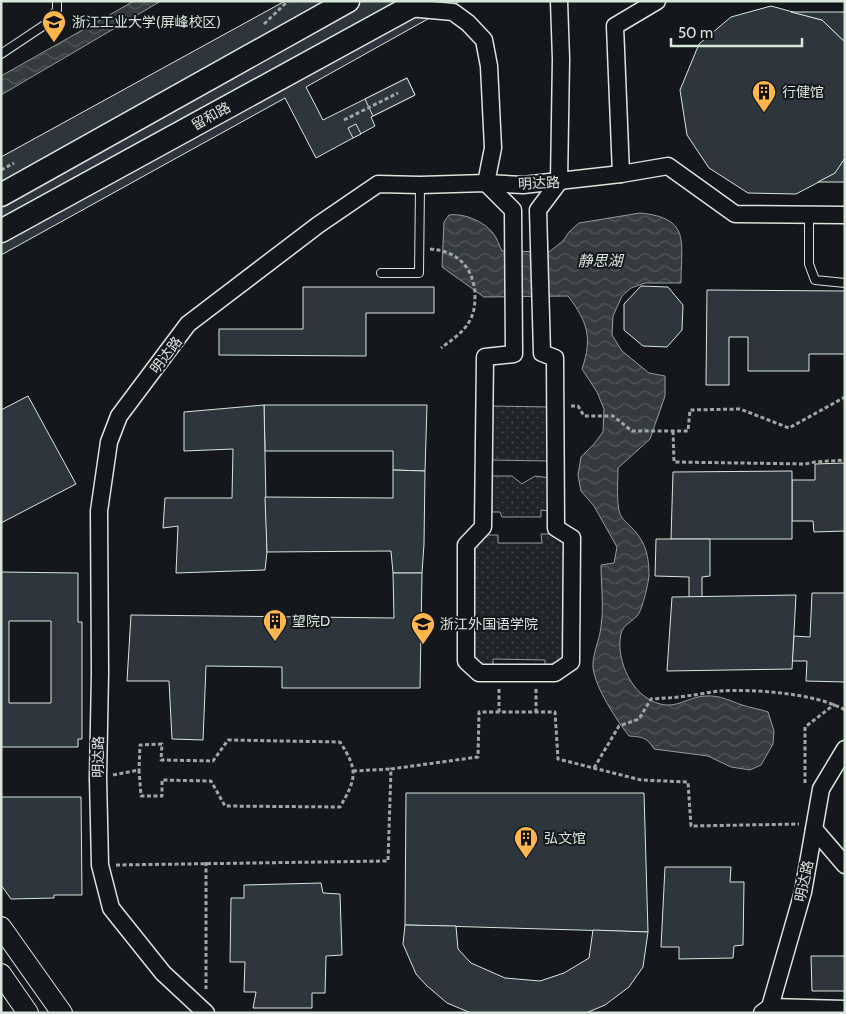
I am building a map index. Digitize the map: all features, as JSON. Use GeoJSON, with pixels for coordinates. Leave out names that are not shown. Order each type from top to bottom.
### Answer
{"type":"FeatureCollection","features":[{"type":"Feature","properties":{"kind":"main road"},"geometry":{"type":"LineString","coordinates":[[1,195],[348,1]]}},
{"type":"Feature","properties":{"kind":"main road","name":"留和路"},"geometry":{"type":"LineString","coordinates":[[1,231],[415,5]]}},
{"type":"Feature","properties":{"kind":"street"},"geometry":{"type":"LineString","coordinates":[[415,5],[454,12],[468,23],[484,40],[489,66],[493,148],[486,183],[513,210],[514,354],[484,357],[483,527],[466,545],[466,661],[479,673],[556,673],[571,662],[572,538],[556,528],[556,358],[542,353],[538,210],[559,182],[561,59],[559,1]]}},
{"type":"Feature","properties":{"kind":"street"},"geometry":{"type":"LineString","coordinates":[[621,174],[615,26],[657,1]]}},
{"type":"Feature","properties":{"kind":"street","name":"明达路"},"geometry":{"type":"LineString","coordinates":[[206,1013],[163,973],[111,908],[100,865],[98,778],[100,673],[99,511],[109,442],[120,416],[188,324],[318,225],[378,184],[486,183],[523,185],[621,174],[668,166],[736,214],[845,214]]}},
{"type":"Feature","properties":{"kind":"street","name":"明达路"},"geometry":{"type":"LineString","coordinates":[[766,1010],[803,892],[821,789],[845,749]]}},
{"type":"Feature","properties":{"kind":"street"},"geometry":{"type":"LineString","coordinates":[[815,826],[845,865]]}},
{"type":"Feature","properties":{"kind":"street"},"geometry":{"type":"LineString","coordinates":[[1,927],[62,1013]]}},
{"type":"Feature","properties":{"kind":"street"},"geometry":{"type":"LineString","coordinates":[[1,974],[28,1013]]}},
{"type":"Feature","properties":{"kind":"street"},"geometry":{"type":"LineString","coordinates":[[766,1010],[845,1009]]}},
{"type":"Feature","properties":{"kind":"lane"},"geometry":{"type":"LineString","coordinates":[[1,54],[46,24],[57,10],[57,1]]}},
{"type":"Feature","properties":{"kind":"lane"},"geometry":{"type":"LineString","coordinates":[[381,273],[419,273],[420,185]]}},
{"type":"Feature","properties":{"kind":"lane"},"geometry":{"type":"LineString","coordinates":[[809,214],[809,264],[815,280],[845,283]]}},
{"type":"Feature","properties":{"kind":"path"},"geometry":{"type":"LineString","coordinates":[[344,120],[398,93]]}},
{"type":"Feature","properties":{"kind":"path"},"geometry":{"type":"LineString","coordinates":[[420,249],[436,250],[458,257],[467,267],[474,280],[476,305],[469,323],[441,348]]}},
{"type":"Feature","properties":{"kind":"path"},"geometry":{"type":"LineString","coordinates":[[556,398],[563,406],[578,406],[584,416],[612,416],[632,431],[688,431],[690,410],[740,409],[789,428],[845,398]]}},
{"type":"Feature","properties":{"kind":"path"},"geometry":{"type":"LineString","coordinates":[[673,431],[674,462],[805,464],[845,460]]}},
{"type":"Feature","properties":{"kind":"path"},"geometry":{"type":"LineString","coordinates":[[499,673],[499,712]]}},
{"type":"Feature","properties":{"kind":"path"},"geometry":{"type":"LineString","coordinates":[[535,673],[536,712]]}},
{"type":"Feature","properties":{"kind":"path"},"geometry":{"type":"LineString","coordinates":[[594,768],[619,726],[639,718],[651,699],[684,697],[720,691],[752,692],[800,696],[835,704],[845,710]]}},
{"type":"Feature","properties":{"kind":"path"},"geometry":{"type":"LineString","coordinates":[[805,789],[805,727],[835,704]]}},
{"type":"Feature","properties":{"kind":"path"},"geometry":{"type":"LineString","coordinates":[[353,771],[391,769],[478,758],[480,712],[555,712],[558,759],[641,780],[688,782],[691,826],[815,826]]}},
{"type":"Feature","properties":{"kind":"path"},"geometry":{"type":"LineString","coordinates":[[228,740],[340,742],[347,753],[353,771],[353,784],[340,807],[225,806],[211,781],[162,780],[162,796],[141,796],[139,770],[140,745],[162,744],[161,760],[213,761],[228,740]]}},
{"type":"Feature","properties":{"kind":"path"},"geometry":{"type":"LineString","coordinates":[[100,865],[206,862],[388,861],[391,769]]}},
{"type":"Feature","properties":{"kind":"path"},"geometry":{"type":"LineString","coordinates":[[98,778],[139,770]]}},
{"type":"Feature","properties":{"kind":"path"},"geometry":{"type":"LineString","coordinates":[[206,862],[206,1013]]}},
{"type":"Feature","properties":{"kind":"shaded area"},"geometry":{"type":"Polygon","coordinates":[[[493,406],[549,407],[548,461],[492,460],[493,406]]]}},
{"type":"Feature","properties":{"kind":"shaded area"},"geometry":{"type":"Polygon","coordinates":[[[491,476],[512,476],[522,484],[535,476],[550,478],[549,511],[541,510],[541,517],[502,517],[500,512],[492,512],[491,476]]]}},
{"type":"Feature","properties":{"kind":"shaded area"},"geometry":{"type":"Polygon","coordinates":[[[541,534],[554,534],[565,540],[565,658],[555,666],[545,666],[545,660],[493,659],[493,666],[481,665],[475,661],[474,654],[475,542],[485,535],[498,535],[498,543],[542,543],[541,534]]]}},
{"type":"Feature","properties":{"kind":"water"},"geometry":{"type":"Polygon","coordinates":[[[134,1],[161,1],[1,95],[1,76],[134,1]]]}},
{"type":"Feature","properties":{"kind":"water","name":"静思湖"},"geometry":{"type":"Polygon","coordinates":[[[640,213],[668,220],[680,234],[682,255],[681,283],[645,283],[631,288],[622,296],[613,316],[612,335],[622,351],[649,373],[665,376],[665,396],[650,439],[618,468],[620,514],[644,544],[649,576],[641,609],[637,616],[622,631],[620,650],[622,661],[631,682],[646,697],[655,702],[671,705],[701,696],[711,696],[768,712],[774,731],[773,744],[761,765],[750,770],[731,767],[708,756],[654,749],[644,738],[629,736],[613,713],[598,685],[593,663],[602,619],[601,565],[614,563],[617,547],[594,506],[581,491],[578,475],[581,457],[603,432],[604,409],[597,392],[582,369],[587,348],[587,338],[580,313],[568,296],[484,297],[442,267],[444,222],[449,215],[461,215],[484,225],[494,235],[502,251],[549,252],[563,241],[579,223],[640,213]]]}},
{"type":"Feature","properties":{"kind":"building"},"geometry":{"type":"Polygon","coordinates":[[[285,1],[460,1],[306,87],[323,120],[407,78],[415,95],[371,117],[375,126],[316,158],[285,98],[1,255],[1,157],[285,1]]]}},
{"type":"Feature","properties":{"kind":"building","name":"行健馆"},"geometry":{"type":"Polygon","coordinates":[[[771,6],[822,20],[845,42],[845,158],[836,173],[796,194],[748,193],[709,168],[687,135],[680,90],[699,44],[731,17],[771,6]]]}},
{"type":"Feature","properties":{"kind":"building"},"geometry":{"type":"Polygon","coordinates":[[[791,12],[845,12],[845,42],[822,20],[791,12]]]}},
{"type":"Feature","properties":{"kind":"building"},"geometry":{"type":"Polygon","coordinates":[[[407,78],[415,95],[373,116],[365,99],[407,78]]]}},
{"type":"Feature","properties":{"kind":"building"},"geometry":{"type":"Polygon","coordinates":[[[356,124],[361,134],[353,138],[348,128],[356,124]]]}},
{"type":"Feature","properties":{"kind":"building"},"geometry":{"type":"Polygon","coordinates":[[[845,158],[845,182],[818,182],[835,173],[845,158]]]}},
{"type":"Feature","properties":{"kind":"building"},"geometry":{"type":"Polygon","coordinates":[[[641,286],[668,287],[683,305],[682,330],[667,347],[643,346],[624,330],[624,304],[641,286]]]}},
{"type":"Feature","properties":{"kind":"building"},"geometry":{"type":"Polygon","coordinates":[[[303,287],[434,287],[434,313],[366,313],[366,356],[219,355],[219,329],[303,329],[303,287]]]}},
{"type":"Feature","properties":{"kind":"building"},"geometry":{"type":"Polygon","coordinates":[[[707,290],[845,291],[845,354],[809,354],[809,371],[748,371],[748,337],[729,337],[729,385],[706,385],[707,290]]]}},
{"type":"Feature","properties":{"kind":"building"},"geometry":{"type":"Polygon","coordinates":[[[28,396],[76,484],[1,523],[1,410],[28,396]]]}},
{"type":"Feature","properties":{"kind":"building"},"geometry":{"type":"Polygon","coordinates":[[[264,405],[427,405],[425,471],[393,470],[393,451],[265,451],[264,405]]]}},
{"type":"Feature","properties":{"kind":"building"},"geometry":{"type":"Polygon","coordinates":[[[264,405],[267,552],[265,570],[176,573],[178,526],[163,528],[165,498],[232,498],[233,449],[184,451],[184,412],[264,405]]]}},
{"type":"Feature","properties":{"kind":"building"},"geometry":{"type":"Polygon","coordinates":[[[845,463],[845,531],[814,532],[813,521],[792,521],[792,480],[815,480],[815,464],[845,463]]]}},
{"type":"Feature","properties":{"kind":"building"},"geometry":{"type":"Polygon","coordinates":[[[393,470],[425,471],[422,573],[393,573],[391,551],[267,552],[265,497],[393,498],[393,470]]]}},
{"type":"Feature","properties":{"kind":"building"},"geometry":{"type":"Polygon","coordinates":[[[792,471],[792,539],[671,539],[673,472],[792,471]]]}},
{"type":"Feature","properties":{"kind":"building"},"geometry":{"type":"Polygon","coordinates":[[[656,539],[710,539],[710,576],[702,577],[702,597],[689,597],[689,577],[655,576],[656,539]]]}},
{"type":"Feature","properties":{"kind":"building"},"geometry":{"type":"Polygon","coordinates":[[[1,572],[78,573],[78,622],[82,622],[82,739],[78,739],[78,747],[1,747],[1,572]],[[9,621],[9,703],[51,703],[51,621],[9,621]]]}},
{"type":"Feature","properties":{"kind":"building","name":"望院D"},"geometry":{"type":"Polygon","coordinates":[[[393,573],[422,573],[420,688],[282,688],[282,667],[206,666],[203,740],[172,739],[169,681],[127,681],[131,615],[394,618],[393,573]]]}},
{"type":"Feature","properties":{"kind":"building"},"geometry":{"type":"Polygon","coordinates":[[[812,593],[845,593],[845,682],[806,681],[807,661],[792,661],[794,636],[810,637],[812,593]]]}},
{"type":"Feature","properties":{"kind":"building"},"geometry":{"type":"Polygon","coordinates":[[[796,595],[792,669],[667,671],[672,597],[796,595]]]}},
{"type":"Feature","properties":{"kind":"building","name":"弘文馆"},"geometry":{"type":"Polygon","coordinates":[[[406,793],[644,793],[648,932],[405,925],[406,793]]]}},
{"type":"Feature","properties":{"kind":"building"},"geometry":{"type":"Polygon","coordinates":[[[1,797],[81,797],[82,895],[54,895],[54,898],[11,899],[1,885],[1,797]]]}},
{"type":"Feature","properties":{"kind":"building"},"geometry":{"type":"Polygon","coordinates":[[[665,867],[731,867],[730,882],[744,882],[743,945],[734,946],[733,958],[679,959],[679,947],[661,947],[665,867]]]}},
{"type":"Feature","properties":{"kind":"building"},"geometry":{"type":"Polygon","coordinates":[[[321,883],[323,893],[340,894],[342,955],[326,956],[325,993],[312,993],[312,1008],[253,1008],[256,992],[244,992],[245,962],[230,962],[231,898],[244,898],[244,885],[321,883]]]}},
{"type":"Feature","properties":{"kind":"building"},"geometry":{"type":"Polygon","coordinates":[[[405,925],[456,926],[458,949],[471,963],[505,978],[540,981],[564,973],[589,958],[593,930],[648,932],[643,967],[629,987],[605,1005],[586,1013],[471,1013],[447,1003],[416,974],[403,944],[405,925]]]}},
{"type":"Feature","properties":{"kind":"building"},"geometry":{"type":"Polygon","coordinates":[[[811,956],[845,956],[845,991],[812,991],[811,956]]]}},
{"type":"Feature","properties":{"kind":"place","name":"浙江工业大学(屏峰校区)"},"geometry":{"type":"Point","coordinates":[54,43]}},
{"type":"Feature","properties":{"kind":"place","name":"行健馆"},"geometry":{"type":"Point","coordinates":[764,113]}},
{"type":"Feature","properties":{"kind":"place","name":"望院D"},"geometry":{"type":"Point","coordinates":[275,642]}},
{"type":"Feature","properties":{"kind":"place","name":"浙江外国语学院"},"geometry":{"type":"Point","coordinates":[423,645]}},
{"type":"Feature","properties":{"kind":"place","name":"弘文馆"},"geometry":{"type":"Point","coordinates":[526,859]}}]}
